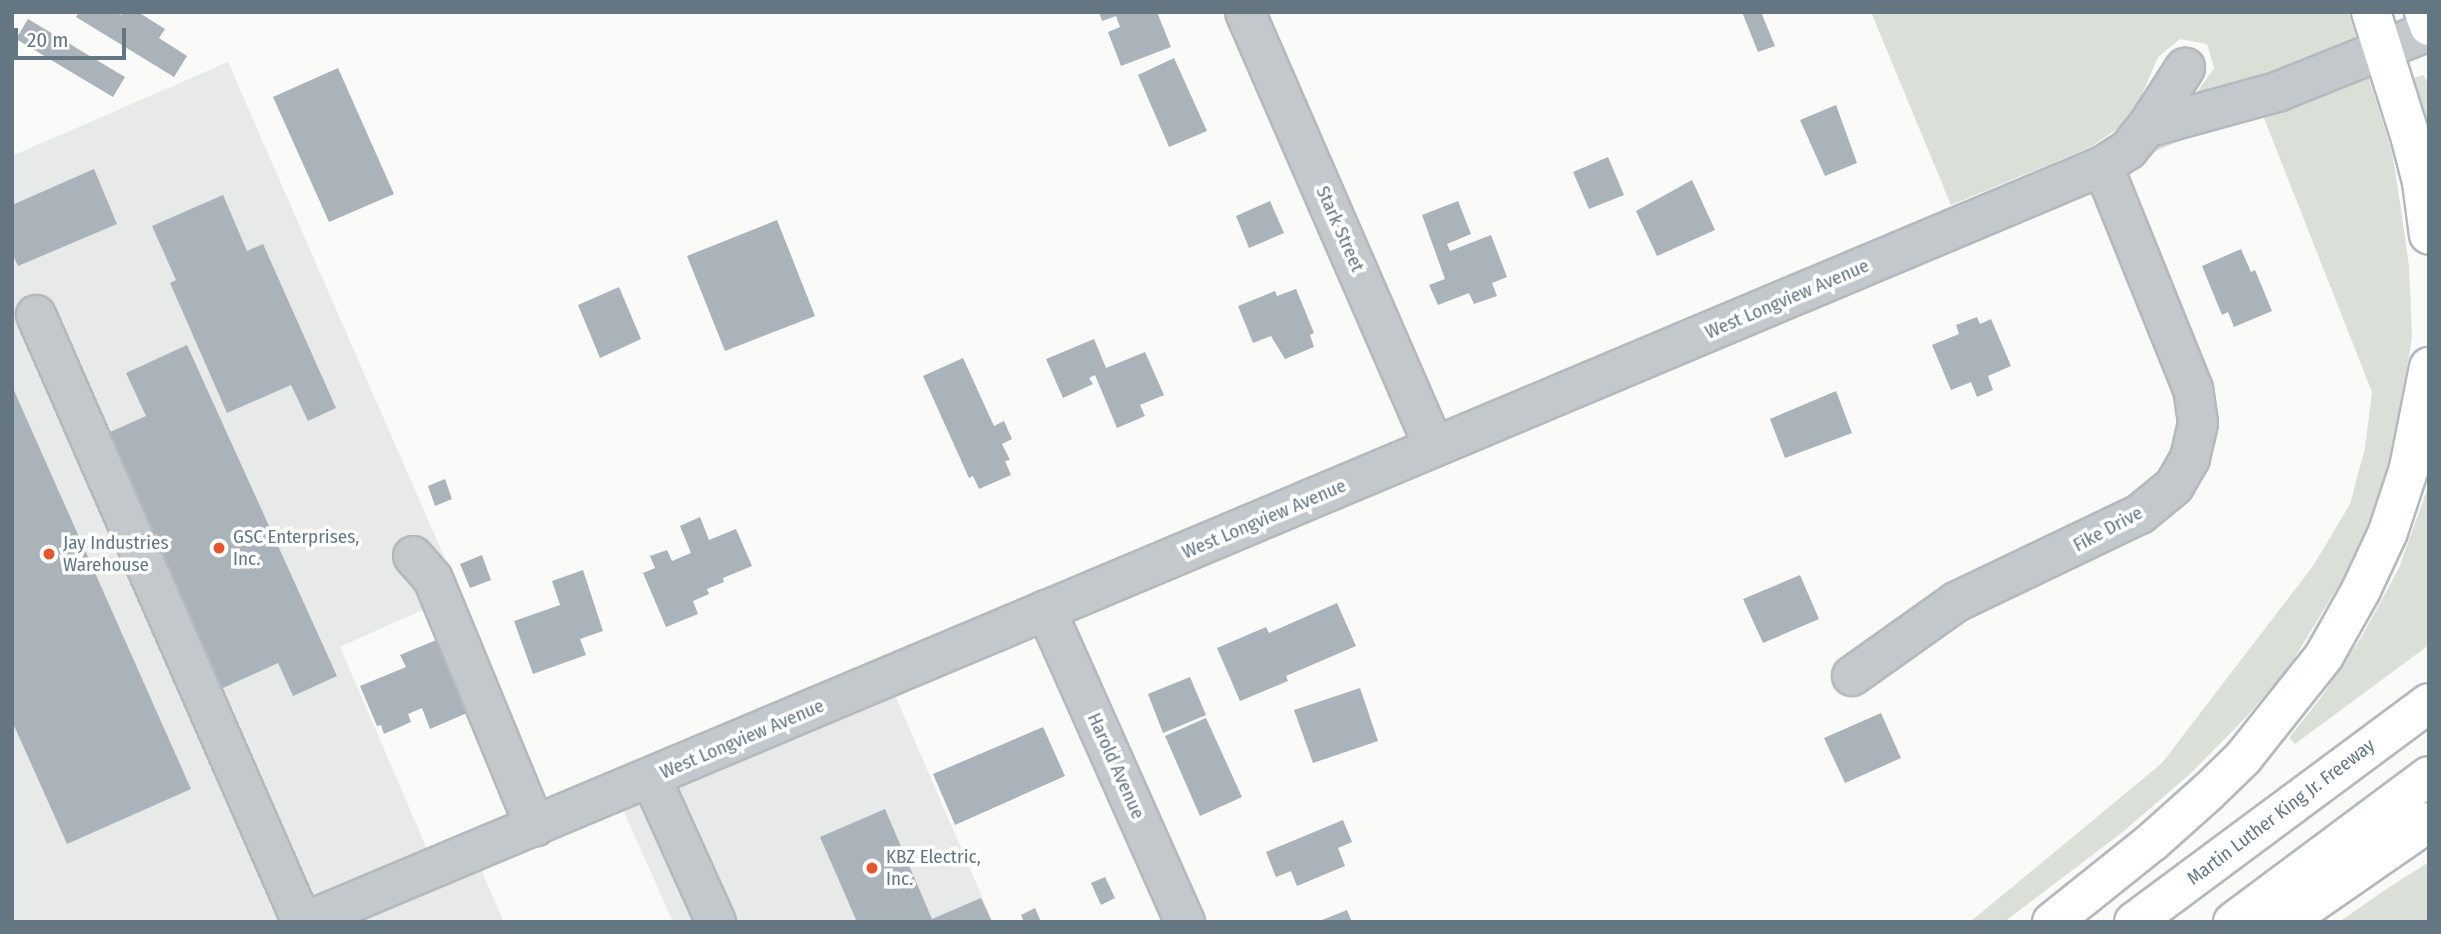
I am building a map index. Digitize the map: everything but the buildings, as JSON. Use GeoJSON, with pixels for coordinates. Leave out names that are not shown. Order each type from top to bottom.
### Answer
{"type":"FeatureCollection","features":[{"type":"Feature","properties":{"kind":"highway"},"geometry":{"type":"LineString","coordinates":[[2371,12],[2419,172],[2429,235]]}},
{"type":"Feature","properties":{"kind":"highway"},"geometry":{"type":"LineString","coordinates":[[2424,12],[2429,28]]}},
{"type":"Feature","properties":{"kind":"highway"},"geometry":{"type":"LineString","coordinates":[[2052,922],[2152,842],[2226,775],[2288,706],[2324,656],[2361,590],[2388,532],[2409,468],[2429,367]]}},
{"type":"Feature","properties":{"kind":"highway","name":"Martin Luther King Jr. Freeway"},"geometry":{"type":"LineString","coordinates":[[2134,922],[2429,703]]}},
{"type":"Feature","properties":{"kind":"highway"},"geometry":{"type":"LineString","coordinates":[[2233,922],[2429,776]]}},
{"type":"Feature","properties":{"kind":"highway"},"geometry":{"type":"LineString","coordinates":[[2285,922],[2429,822]]}},
{"type":"Feature","properties":{"kind":"street","name":"Stark Street"},"geometry":{"type":"LineString","coordinates":[[1245,12],[1434,447]]}},
{"type":"Feature","properties":{"kind":"street"},"geometry":{"type":"LineString","coordinates":[[2146,128],[2277,92],[2429,28]]}},
{"type":"Feature","properties":{"kind":"street","name":"West Longview Avenue"},"geometry":{"type":"LineString","coordinates":[[304,922],[2103,166],[2128,150],[2146,128],[2185,68]]}},
{"type":"Feature","properties":{"kind":"street","name":"Fike Drive"},"geometry":{"type":"LineString","coordinates":[[1853,676],[1956,602],[2140,514],[2174,486],[2190,458],[2198,423],[2193,389],[2181,353],[2103,166]]}},
{"type":"Feature","properties":{"kind":"street"},"geometry":{"type":"LineString","coordinates":[[36,315],[304,922]]}},
{"type":"Feature","properties":{"kind":"street"},"geometry":{"type":"LineString","coordinates":[[413,556],[433,579],[535,827]]}},
{"type":"Feature","properties":{"kind":"street","name":"Harold Avenue"},"geometry":{"type":"LineString","coordinates":[[1046,610],[1185,922]]}},
{"type":"Feature","properties":{"kind":"street"},"geometry":{"type":"LineString","coordinates":[[652,778],[716,922]]}},
{"type":"Feature","properties":{"kind":"shaded area"},"geometry":{"type":"Polygon","coordinates":[[[1871,12],[2348,12],[2392,152],[2401,209],[2409,266],[2412,336],[2396,437],[2378,501],[2356,557],[2289,667],[2247,716],[2191,773],[2124,831],[2004,922],[1970,922],[2162,763],[2313,566],[2350,504],[2365,448],[2372,392],[2260,108],[2141,157],[2175,123],[2214,68],[2207,44],[2180,39],[2158,57],[2140,99],[2121,126],[2091,147],[1951,205],[1871,12]]]}},
{"type":"Feature","properties":{"kind":"shaded area"},"geometry":{"type":"Polygon","coordinates":[[[228,62],[460,593],[340,647],[436,870],[475,856],[504,922],[12,922],[12,156],[228,62]]]}},
{"type":"Feature","properties":{"kind":"shaded area"},"geometry":{"type":"Polygon","coordinates":[[[2423,75],[2429,84],[2429,126],[2414,78],[2423,75]]]}},
{"type":"Feature","properties":{"kind":"shaded area"},"geometry":{"type":"Polygon","coordinates":[[[2429,484],[2429,645],[2295,744],[2289,738],[2322,696],[2362,636],[2399,568],[2429,484]]]}},
{"type":"Feature","properties":{"kind":"shaded area"},"geometry":{"type":"Polygon","coordinates":[[[889,681],[993,922],[673,922],[617,796],[889,681]]]}},
{"type":"Feature","properties":{"kind":"shaded area"},"geometry":{"type":"Polygon","coordinates":[[[2429,862],[2429,922],[2339,922],[2391,886],[2429,862]]]}},
{"type":"Feature","properties":{"kind":"place","name":"GSC Enterprises, Inc."},"geometry":{"type":"Point","coordinates":[219,548]}},
{"type":"Feature","properties":{"kind":"place","name":"Jay Industries Warehouse"},"geometry":{"type":"Point","coordinates":[49,554]}},
{"type":"Feature","properties":{"kind":"place","name":"KBZ Electric, Inc."},"geometry":{"type":"Point","coordinates":[872,868]}}]}
